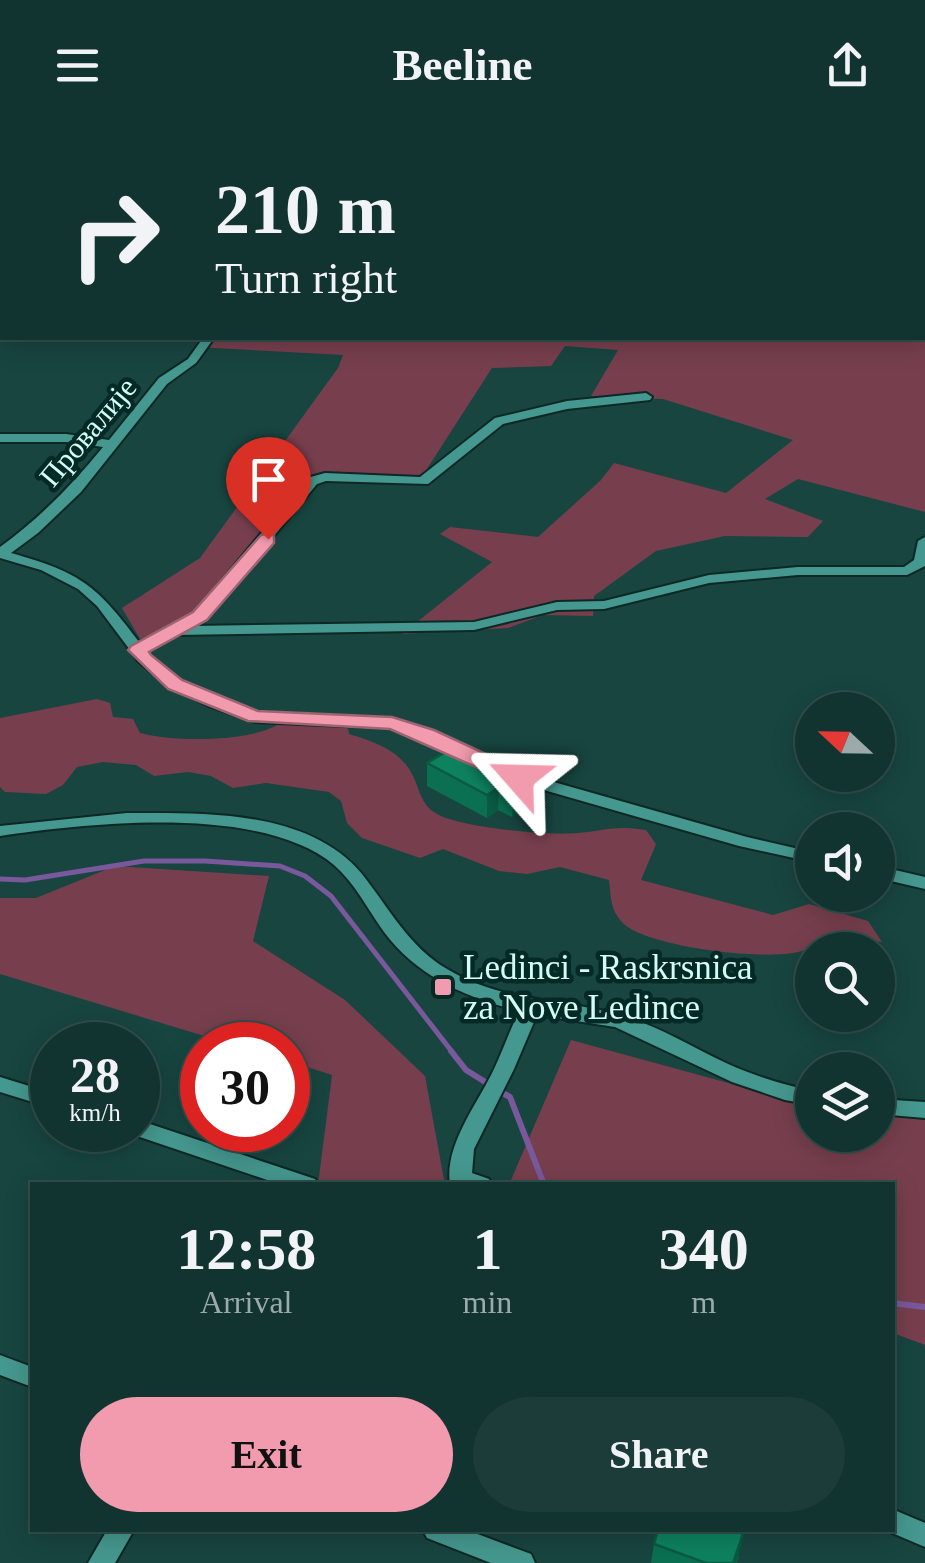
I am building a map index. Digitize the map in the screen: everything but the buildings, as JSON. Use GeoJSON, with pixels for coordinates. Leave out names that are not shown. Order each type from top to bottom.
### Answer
{"type":"FeatureCollection","features":[{"type":"Feature","properties":{"kind":"street","name":"Провалије"},"geometry":{"type":"LineString","coordinates":[[0,554],[34,530],[76,488],[163,381],[192,360],[207,340]]}},
{"type":"Feature","properties":{"kind":"street"},"geometry":{"type":"LineString","coordinates":[[138,650],[175,632],[214,602],[312,481],[423,481],[499,420],[567,405],[646,397]]}},
{"type":"Feature","properties":{"kind":"street"},"geometry":{"type":"LineString","coordinates":[[0,438],[66,438],[112,444]]}},
{"type":"Feature","properties":{"kind":"street"},"geometry":{"type":"LineString","coordinates":[[175,632],[474,626],[557,606],[604,605],[709,579],[798,571],[907,571],[921,562],[925,541]]}},
{"type":"Feature","properties":{"kind":"street"},"geometry":{"type":"LineString","coordinates":[[0,554],[56,571],[83,586],[102,603],[138,650],[175,684],[255,717],[392,723],[443,741],[519,778],[795,853]]}},
{"type":"Feature","properties":{"kind":"street"},"geometry":{"type":"LineString","coordinates":[[0,831],[68,822],[154,819],[250,826],[293,836],[323,848],[340,861],[425,964],[480,994],[606,1018],[631,1026],[725,1074],[758,1087],[795,1095]]}},
{"type":"Feature","properties":{"kind":"street"},"geometry":{"type":"LineString","coordinates":[[895,876],[925,883]]}},
{"type":"Feature","properties":{"kind":"street"},"geometry":{"type":"LineString","coordinates":[[460,1180],[463,1149],[504,1070],[530,1006]]}},
{"type":"Feature","properties":{"kind":"street"},"geometry":{"type":"LineString","coordinates":[[0,1084],[30,1094]]}},
{"type":"Feature","properties":{"kind":"street"},"geometry":{"type":"LineString","coordinates":[[895,1108],[925,1110]]}},
{"type":"Feature","properties":{"kind":"street"},"geometry":{"type":"LineString","coordinates":[[160,1135],[299,1182]]}},
{"type":"Feature","properties":{"kind":"street"},"geometry":{"type":"LineString","coordinates":[[0,1365],[30,1376]]}},
{"type":"Feature","properties":{"kind":"street"},"geometry":{"type":"LineString","coordinates":[[895,1522],[925,1535]]}},
{"type":"Feature","properties":{"kind":"street"},"geometry":{"type":"LineString","coordinates":[[101,1563],[120,1532]]}},
{"type":"Feature","properties":{"kind":"street"},"geometry":{"type":"LineString","coordinates":[[441,1532],[522,1563]]}},
{"type":"Feature","properties":{"kind":"shaded area"},"geometry":{"type":"Polygon","coordinates":[[[198,340],[925,340],[925,512],[798,479],[765,499],[823,521],[808,537],[725,536],[656,551],[594,596],[593,616],[543,615],[508,628],[402,634],[492,562],[440,534],[450,527],[538,537],[601,480],[614,463],[726,493],[793,440],[663,399],[591,396],[618,350],[565,346],[551,366],[492,368],[421,478],[322,479],[293,498],[199,612],[140,639],[122,608],[200,558],[338,368],[343,355],[195,347],[198,340]]]}},
{"type":"Feature","properties":{"kind":"shaded area"},"geometry":{"type":"Polygon","coordinates":[[[97,699],[110,703],[113,717],[133,719],[140,733],[172,738],[233,737],[282,722],[348,728],[349,734],[376,743],[400,759],[412,774],[425,803],[441,816],[529,832],[646,830],[656,844],[641,880],[773,915],[795,908],[795,912],[837,912],[868,921],[875,932],[795,932],[795,952],[789,954],[682,946],[636,932],[623,923],[612,903],[609,880],[560,867],[527,874],[499,871],[443,849],[420,858],[362,838],[347,823],[341,801],[329,792],[266,783],[233,788],[211,776],[188,772],[154,776],[136,765],[103,762],[77,767],[63,785],[46,794],[5,792],[0,787],[0,718],[97,699]]]}},
{"type":"Feature","properties":{"kind":"shaded area"},"geometry":{"type":"Polygon","coordinates":[[[115,866],[269,876],[253,941],[345,1000],[425,1076],[444,1182],[318,1182],[332,1075],[310,1068],[310,1022],[180,1022],[180,1029],[0,974],[0,898],[36,898],[115,866]]]}},
{"type":"Feature","properties":{"kind":"shaded area"},"geometry":{"type":"Polygon","coordinates":[[[571,1040],[795,1101],[795,1152],[895,1152],[895,1116],[925,1120],[925,1345],[895,1334],[895,1182],[511,1180],[571,1040]]]}},
{"type":"Feature","properties":{"kind":"waterway"},"geometry":{"type":"LineString","coordinates":[[0,879],[25,880],[144,861],[280,866],[305,876],[331,896],[453,1053]]}},
{"type":"Feature","properties":{"kind":"waterway"},"geometry":{"type":"LineString","coordinates":[[451,1051],[466,1070],[490,1085]]}},
{"type":"Feature","properties":{"kind":"waterway"},"geometry":{"type":"LineString","coordinates":[[499,1091],[510,1097],[543,1182]]}},
{"type":"Feature","properties":{"kind":"waterway"},"geometry":{"type":"LineString","coordinates":[[895,1303],[925,1307]]}},
{"type":"Feature","properties":{"kind":"place","name":"Ledinci - Raskrsnica za Nove Ledince"},"geometry":{"type":"Point","coordinates":[443,987]}},
{"type":"Feature","properties":{"kind":"route"},"geometry":{"type":"LineString","coordinates":[[268,539],[200,616],[138,650],[144,659],[175,684],[255,717],[392,723],[459,748],[519,778]]}}]}
